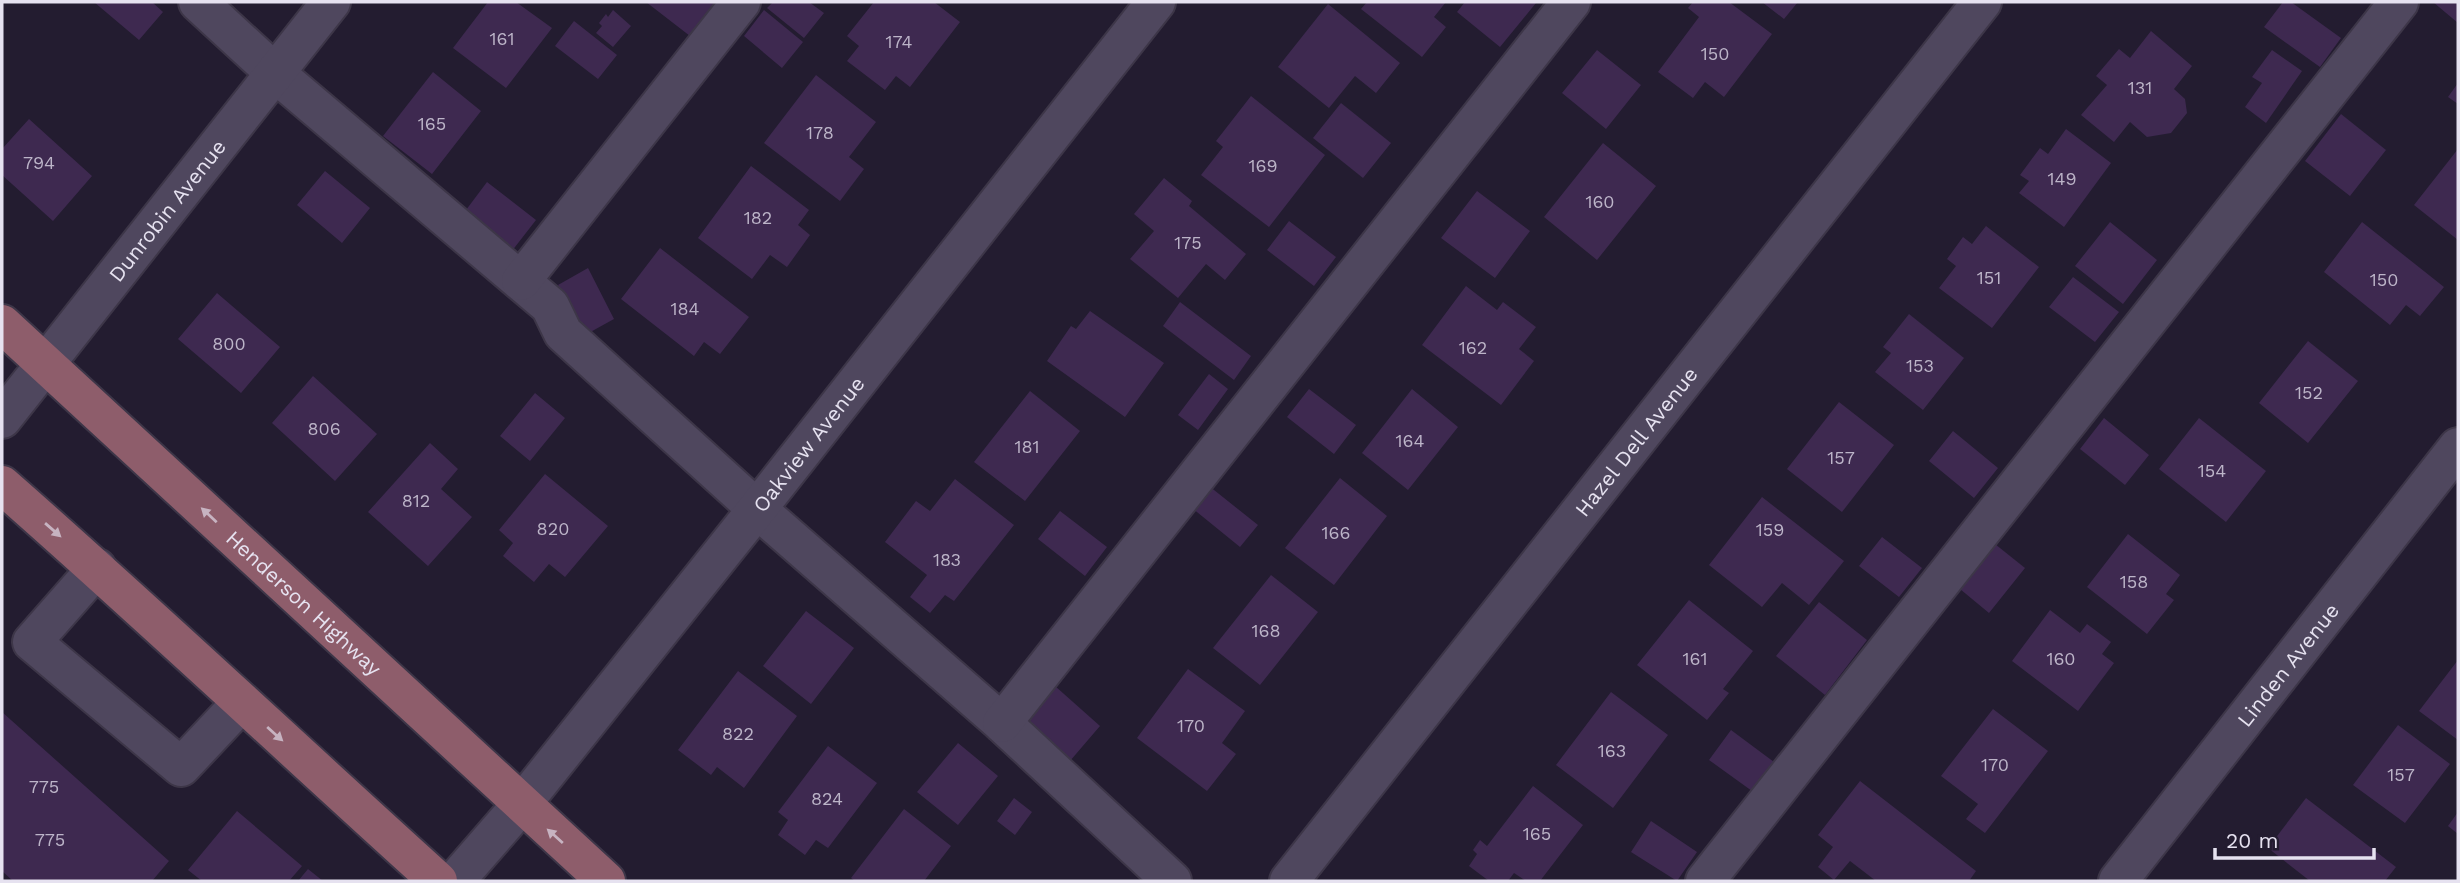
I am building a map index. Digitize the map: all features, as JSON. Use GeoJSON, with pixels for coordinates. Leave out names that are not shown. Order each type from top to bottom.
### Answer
{"type":"FeatureCollection","features":[{"type":"Feature","properties":{"kind":"main road","name":"Henderson Highway"},"geometry":{"type":"LineString","coordinates":[[2,324],[606,881]]}},
{"type":"Feature","properties":{"kind":"main road"},"geometry":{"type":"LineString","coordinates":[[2,485],[97,568],[438,881]]}},
{"type":"Feature","properties":{"kind":"street"},"geometry":{"type":"LineString","coordinates":[[198,2],[275,73],[550,306],[563,333],[757,509],[1002,723],[1172,881]]}},
{"type":"Feature","properties":{"kind":"street","name":"Dunrobin Avenue"},"geometry":{"type":"LineString","coordinates":[[2,419],[331,2]]}},
{"type":"Feature","properties":{"kind":"street"},"geometry":{"type":"LineString","coordinates":[[521,281],[741,2]]}},
{"type":"Feature","properties":{"kind":"street","name":"Oakview Avenue"},"geometry":{"type":"LineString","coordinates":[[455,881],[521,805],[1156,2]]}},
{"type":"Feature","properties":{"kind":"street"},"geometry":{"type":"LineString","coordinates":[[1002,723],[1571,2]]}},
{"type":"Feature","properties":{"kind":"street","name":"Hazel Dell Avenue"},"geometry":{"type":"LineString","coordinates":[[1289,881],[1982,2]]}},
{"type":"Feature","properties":{"kind":"street"},"geometry":{"type":"LineString","coordinates":[[1705,881],[2399,2]]}},
{"type":"Feature","properties":{"kind":"street","name":"Linden Avenue"},"geometry":{"type":"LineString","coordinates":[[2118,881],[2458,447]]}},
{"type":"Feature","properties":{"kind":"street"},"geometry":{"type":"LineString","coordinates":[[97,568],[32,642],[181,766],[241,703]]}},
{"type":"Feature","properties":{"kind":"building"},"geometry":{"type":"Polygon","coordinates":[[[94,2],[152,2],[163,12],[139,40],[94,2]]]}},
{"type":"Feature","properties":{"kind":"building"},"geometry":{"type":"Polygon","coordinates":[[[488,2],[516,2],[552,28],[506,88],[453,48],[488,2]]]}},
{"type":"Feature","properties":{"kind":"building"},"geometry":{"type":"Polygon","coordinates":[[[646,2],[716,2],[690,36],[646,2]]]}},
{"type":"Feature","properties":{"kind":"building"},"geometry":{"type":"Polygon","coordinates":[[[773,2],[809,2],[824,13],[804,38],[767,8],[773,2]]]}},
{"type":"Feature","properties":{"kind":"building"},"geometry":{"type":"Polygon","coordinates":[[[874,2],[934,2],[960,22],[910,87],[896,76],[885,90],[847,61],[859,46],[847,36],[874,2]]]}},
{"type":"Feature","properties":{"kind":"building"},"geometry":{"type":"Polygon","coordinates":[[[1367,2],[1446,2],[1434,17],[1446,27],[1422,57],[1361,9],[1367,2]]]}},
{"type":"Feature","properties":{"kind":"building"},"geometry":{"type":"Polygon","coordinates":[[[1465,2],[1536,3],[1500,47],[1457,12],[1465,2]]]}},
{"type":"Feature","properties":{"kind":"building"},"geometry":{"type":"Polygon","coordinates":[[[1693,2],[1729,2],[1772,34],[1724,97],[1705,82],[1693,98],[1658,72],[1699,17],[1688,8],[1693,2]]]}},
{"type":"Feature","properties":{"kind":"building"},"geometry":{"type":"Polygon","coordinates":[[[1762,2],[1798,2],[1784,19],[1762,2]]]}},
{"type":"Feature","properties":{"kind":"building"},"geometry":{"type":"Polygon","coordinates":[[[2283,2],[2291,2],[2341,38],[2320,67],[2264,27],[2283,2]]]}},
{"type":"Feature","properties":{"kind":"building"},"geometry":{"type":"Polygon","coordinates":[[[2433,2],[2458,2],[2458,23],[2433,2]]]}},
{"type":"Feature","properties":{"kind":"building"},"geometry":{"type":"Polygon","coordinates":[[[1328,4],[1400,63],[1376,93],[1355,76],[1329,108],[1278,67],[1328,4]]]}},
{"type":"Feature","properties":{"kind":"building"},"geometry":{"type":"Polygon","coordinates":[[[613,10],[631,26],[613,47],[596,33],[602,26],[599,23],[613,10]]]}},
{"type":"Feature","properties":{"kind":"building"},"geometry":{"type":"Polygon","coordinates":[[[764,10],[803,42],[782,68],[744,36],[764,10]]]}},
{"type":"Feature","properties":{"kind":"building"},"geometry":{"type":"Polygon","coordinates":[[[574,21],[617,55],[598,79],[555,46],[574,21]]]}},
{"type":"Feature","properties":{"kind":"building"},"geometry":{"type":"Polygon","coordinates":[[[2151,31],[2192,66],[2174,89],[2185,99],[2187,113],[2171,133],[2147,137],[2130,122],[2114,142],[2081,115],[2107,85],[2096,76],[2119,49],[2130,58],[2151,31]]]}},
{"type":"Feature","properties":{"kind":"building"},"geometry":{"type":"Polygon","coordinates":[[[1597,50],[1641,85],[1606,129],[1562,93],[1597,50]]]}},
{"type":"Feature","properties":{"kind":"building"},"geometry":{"type":"Polygon","coordinates":[[[2272,50],[2302,71],[2266,123],[2245,107],[2262,83],[2252,77],[2272,50]]]}},
{"type":"Feature","properties":{"kind":"building"},"geometry":{"type":"Polygon","coordinates":[[[433,72],[481,111],[432,174],[383,136],[433,72]]]}},
{"type":"Feature","properties":{"kind":"building"},"geometry":{"type":"Polygon","coordinates":[[[816,75],[876,122],[849,157],[864,169],[840,201],[764,143],[816,75]]]}},
{"type":"Feature","properties":{"kind":"building"},"geometry":{"type":"Polygon","coordinates":[[[2458,83],[2458,104],[2448,97],[2458,83]]]}},
{"type":"Feature","properties":{"kind":"building"},"geometry":{"type":"Polygon","coordinates":[[[1251,96],[1325,155],[1269,227],[1201,175],[1223,147],[1216,141],[1251,96]]]}},
{"type":"Feature","properties":{"kind":"building"},"geometry":{"type":"Polygon","coordinates":[[[1341,103],[1391,143],[1363,178],[1313,138],[1341,103]]]}},
{"type":"Feature","properties":{"kind":"building"},"geometry":{"type":"Polygon","coordinates":[[[2341,114],[2386,150],[2350,196],[2305,161],[2341,114]]]}},
{"type":"Feature","properties":{"kind":"building"},"geometry":{"type":"Polygon","coordinates":[[[29,119],[92,176],[53,221],[2,175],[2,149],[29,119]]]}},
{"type":"Feature","properties":{"kind":"building"},"geometry":{"type":"Polygon","coordinates":[[[2066,129],[2111,163],[2064,227],[2019,193],[2029,181],[2020,175],[2040,148],[2048,154],[2066,129]]]}},
{"type":"Feature","properties":{"kind":"building"},"geometry":{"type":"Polygon","coordinates":[[[1603,143],[1656,186],[1597,260],[1544,217],[1603,143]]]}},
{"type":"Feature","properties":{"kind":"building"},"geometry":{"type":"Polygon","coordinates":[[[2458,149],[2458,240],[2414,205],[2458,149]]]}},
{"type":"Feature","properties":{"kind":"building"},"geometry":{"type":"Polygon","coordinates":[[[751,166],[809,210],[798,225],[810,235],[787,267],[770,255],[752,279],[698,238],[751,166]]]}},
{"type":"Feature","properties":{"kind":"building"},"geometry":{"type":"Polygon","coordinates":[[[325,171],[370,208],[342,243],[297,205],[325,171]]]}},
{"type":"Feature","properties":{"kind":"building"},"geometry":{"type":"Polygon","coordinates":[[[1164,178],[1192,201],[1189,206],[1246,254],[1225,280],[1206,264],[1178,298],[1130,259],[1154,231],[1134,214],[1164,178]]]}},
{"type":"Feature","properties":{"kind":"building"},"geometry":{"type":"Polygon","coordinates":[[[487,182],[536,220],[508,256],[460,218],[487,182]]]}},
{"type":"Feature","properties":{"kind":"building"},"geometry":{"type":"Polygon","coordinates":[[[1477,191],[1530,231],[1495,278],[1441,238],[1477,191]]]}},
{"type":"Feature","properties":{"kind":"building"},"geometry":{"type":"Polygon","coordinates":[[[1289,221],[1336,257],[1314,286],[1267,250],[1289,221]]]}},
{"type":"Feature","properties":{"kind":"building"},"geometry":{"type":"Polygon","coordinates":[[[2110,222],[2157,260],[2123,304],[2075,266],[2110,222]]]}},
{"type":"Feature","properties":{"kind":"building"},"geometry":{"type":"Polygon","coordinates":[[[2362,222],[2444,287],[2420,316],[2406,305],[2390,325],[2324,272],[2362,222]]]}},
{"type":"Feature","properties":{"kind":"building"},"geometry":{"type":"Polygon","coordinates":[[[1986,226],[2039,267],[1992,328],[1939,288],[1956,266],[1947,259],[1963,237],[1972,244],[1986,226]]]}},
{"type":"Feature","properties":{"kind":"building"},"geometry":{"type":"Polygon","coordinates":[[[660,248],[749,317],[720,354],[704,342],[694,356],[621,299],[660,248]]]}},
{"type":"Feature","properties":{"kind":"building"},"geometry":{"type":"Polygon","coordinates":[[[588,268],[614,319],[585,335],[558,285],[588,268]]]}},
{"type":"Feature","properties":{"kind":"building"},"geometry":{"type":"Polygon","coordinates":[[[2073,277],[2119,312],[2095,342],[2049,307],[2073,277]]]}},
{"type":"Feature","properties":{"kind":"building"},"geometry":{"type":"Polygon","coordinates":[[[1466,286],[1497,310],[1503,302],[1536,327],[1519,349],[1534,361],[1501,405],[1422,345],[1466,286]]]}},
{"type":"Feature","properties":{"kind":"building"},"geometry":{"type":"Polygon","coordinates":[[[217,293],[280,347],[241,393],[178,339],[217,293]]]}},
{"type":"Feature","properties":{"kind":"building"},"geometry":{"type":"Polygon","coordinates":[[[1180,302],[1251,356],[1234,380],[1163,326],[1180,302]]]}},
{"type":"Feature","properties":{"kind":"building"},"geometry":{"type":"Polygon","coordinates":[[[1090,311],[1164,363],[1125,417],[1047,361],[1071,326],[1076,329],[1090,311]]]}},
{"type":"Feature","properties":{"kind":"building"},"geometry":{"type":"Polygon","coordinates":[[[1909,314],[1964,358],[1923,410],[1875,372],[1891,353],[1883,347],[1909,314]]]}},
{"type":"Feature","properties":{"kind":"building"},"geometry":{"type":"Polygon","coordinates":[[[2308,341],[2358,381],[2308,443],[2259,403],[2308,341]]]}},
{"type":"Feature","properties":{"kind":"building"},"geometry":{"type":"Polygon","coordinates":[[[1209,374],[1228,389],[1198,430],[1178,415],[1209,374]]]}},
{"type":"Feature","properties":{"kind":"building"},"geometry":{"type":"Polygon","coordinates":[[[313,376],[377,434],[335,481],[272,423],[313,376]]]}},
{"type":"Feature","properties":{"kind":"building"},"geometry":{"type":"Polygon","coordinates":[[[1309,389],[1356,425],[1334,454],[1287,417],[1309,389]]]}},
{"type":"Feature","properties":{"kind":"building"},"geometry":{"type":"Polygon","coordinates":[[[1412,389],[1458,427],[1408,490],[1362,453],[1412,389]]]}},
{"type":"Feature","properties":{"kind":"building"},"geometry":{"type":"Polygon","coordinates":[[[1030,391],[1080,431],[1025,501],[974,462],[1030,391]]]}},
{"type":"Feature","properties":{"kind":"building"},"geometry":{"type":"Polygon","coordinates":[[[535,393],[565,418],[530,461],[500,436],[535,393]]]}},
{"type":"Feature","properties":{"kind":"building"},"geometry":{"type":"Polygon","coordinates":[[[1839,402],[1894,445],[1842,512],[1787,469],[1839,402]]]}},
{"type":"Feature","properties":{"kind":"building"},"geometry":{"type":"Polygon","coordinates":[[[2104,418],[2149,455],[2125,485],[2080,449],[2104,418]]]}},
{"type":"Feature","properties":{"kind":"building"},"geometry":{"type":"Polygon","coordinates":[[[2199,418],[2266,471],[2226,522],[2159,469],[2199,418]]]}},
{"type":"Feature","properties":{"kind":"building"},"geometry":{"type":"Polygon","coordinates":[[[1953,431],[1998,468],[1974,498],[1929,461],[1953,431]]]}},
{"type":"Feature","properties":{"kind":"building"},"geometry":{"type":"Polygon","coordinates":[[[430,443],[458,469],[441,489],[472,517],[428,566],[368,512],[430,443]]]}},
{"type":"Feature","properties":{"kind":"building"},"geometry":{"type":"Polygon","coordinates":[[[545,474],[608,526],[565,577],[549,564],[534,582],[503,556],[513,543],[499,530],[545,474]]]}},
{"type":"Feature","properties":{"kind":"building"},"geometry":{"type":"Polygon","coordinates":[[[1340,478],[1387,516],[1334,585],[1285,548],[1340,478]]]}},
{"type":"Feature","properties":{"kind":"building"},"geometry":{"type":"Polygon","coordinates":[[[955,479],[1014,525],[954,601],[945,595],[930,613],[910,597],[927,575],[885,542],[916,501],[930,511],[955,479]]]}},
{"type":"Feature","properties":{"kind":"building"},"geometry":{"type":"Polygon","coordinates":[[[1209,486],[1258,525],[1240,547],[1192,508],[1209,486]]]}},
{"type":"Feature","properties":{"kind":"building"},"geometry":{"type":"Polygon","coordinates":[[[1762,497],[1844,561],[1809,605],[1782,583],[1762,607],[1709,565],[1762,497]]]}},
{"type":"Feature","properties":{"kind":"building"},"geometry":{"type":"Polygon","coordinates":[[[1060,511],[1107,547],[1085,576],[1038,539],[1060,511]]]}},
{"type":"Feature","properties":{"kind":"building"},"geometry":{"type":"Polygon","coordinates":[[[2128,534],[2180,575],[2166,594],[2174,600],[2147,634],[2087,587],[2128,534]]]}},
{"type":"Feature","properties":{"kind":"building"},"geometry":{"type":"Polygon","coordinates":[[[1882,537],[1922,568],[1899,597],[1859,566],[1882,537]]]}},
{"type":"Feature","properties":{"kind":"building"},"geometry":{"type":"Polygon","coordinates":[[[1995,544],[2025,568],[1989,613],[1960,589],[1995,544]]]}},
{"type":"Feature","properties":{"kind":"building"},"geometry":{"type":"Polygon","coordinates":[[[1271,575],[1318,612],[1260,685],[1213,648],[1271,575]]]}},
{"type":"Feature","properties":{"kind":"building"},"geometry":{"type":"Polygon","coordinates":[[[1689,600],[1753,651],[1723,689],[1729,693],[1707,720],[1637,665],[1689,600]]]}},
{"type":"Feature","properties":{"kind":"building"},"geometry":{"type":"Polygon","coordinates":[[[1819,602],[1867,640],[1825,695],[1776,656],[1819,602]]]}},
{"type":"Feature","properties":{"kind":"building"},"geometry":{"type":"Polygon","coordinates":[[[2050,610],[2080,633],[2087,624],[2111,642],[2102,654],[2114,663],[2078,711],[2012,661],[2050,610]]]}},
{"type":"Feature","properties":{"kind":"building"},"geometry":{"type":"Polygon","coordinates":[[[806,611],[854,648],[811,704],[763,666],[806,611]]]}},
{"type":"Feature","properties":{"kind":"building"},"geometry":{"type":"Polygon","coordinates":[[[2458,660],[2458,740],[2419,711],[2458,660]]]}},
{"type":"Feature","properties":{"kind":"building"},"geometry":{"type":"Polygon","coordinates":[[[1188,669],[1245,711],[1222,743],[1236,754],[1207,791],[1137,738],[1188,669]]]}},
{"type":"Feature","properties":{"kind":"building"},"geometry":{"type":"Polygon","coordinates":[[[738,671],[797,716],[744,788],[717,767],[711,775],[678,750],[738,671]]]}},
{"type":"Feature","properties":{"kind":"building"},"geometry":{"type":"Polygon","coordinates":[[[1055,686],[1100,726],[1064,768],[1019,729],[1055,686]]]}},
{"type":"Feature","properties":{"kind":"building"},"geometry":{"type":"Polygon","coordinates":[[[1611,692],[1668,735],[1613,808],[1556,765],[1611,692]]]}},
{"type":"Feature","properties":{"kind":"building"},"geometry":{"type":"Polygon","coordinates":[[[1993,709],[2048,751],[1985,833],[1966,819],[1978,804],[1941,776],[1993,709]]]}},
{"type":"Feature","properties":{"kind":"building"},"geometry":{"type":"Polygon","coordinates":[[[2,712],[169,861],[152,881],[13,881],[2,871],[2,712]]]}},
{"type":"Feature","properties":{"kind":"building"},"geometry":{"type":"Polygon","coordinates":[[[2398,725],[2450,764],[2405,823],[2353,785],[2398,725]]]}},
{"type":"Feature","properties":{"kind":"building"},"geometry":{"type":"Polygon","coordinates":[[[1731,730],[1774,762],[1752,791],[1709,760],[1731,730]]]}},
{"type":"Feature","properties":{"kind":"building"},"geometry":{"type":"Polygon","coordinates":[[[958,743],[998,776],[958,825],[917,792],[958,743]]]}},
{"type":"Feature","properties":{"kind":"building"},"geometry":{"type":"Polygon","coordinates":[[[828,746],[877,783],[828,848],[816,840],[805,855],[778,835],[788,820],[778,812],[828,746]]]}},
{"type":"Feature","properties":{"kind":"building"},"geometry":{"type":"Polygon","coordinates":[[[1860,781],[1976,871],[1969,881],[1876,881],[1850,861],[1834,880],[1818,867],[1833,847],[1818,835],[1860,781]]]}},
{"type":"Feature","properties":{"kind":"building"},"geometry":{"type":"Polygon","coordinates":[[[1533,786],[1583,825],[1540,881],[1526,881],[1514,873],[1508,881],[1489,881],[1469,866],[1477,854],[1473,850],[1480,840],[1487,846],[1533,786]]]}},
{"type":"Feature","properties":{"kind":"building"},"geometry":{"type":"Polygon","coordinates":[[[1014,798],[1032,812],[1015,835],[997,821],[1014,798]]]}},
{"type":"Feature","properties":{"kind":"building"},"geometry":{"type":"Polygon","coordinates":[[[2306,798],[2396,867],[2385,881],[2310,881],[2268,848],[2306,798]]]}},
{"type":"Feature","properties":{"kind":"building"},"geometry":{"type":"Polygon","coordinates":[[[904,809],[951,846],[924,881],[855,881],[851,878],[904,809]]]}},
{"type":"Feature","properties":{"kind":"building"},"geometry":{"type":"Polygon","coordinates":[[[237,811],[302,866],[289,881],[202,881],[188,870],[237,811]]]}},
{"type":"Feature","properties":{"kind":"building"},"geometry":{"type":"Polygon","coordinates":[[[2458,812],[2458,834],[2448,826],[2458,812]]]}},
{"type":"Feature","properties":{"kind":"building"},"geometry":{"type":"Polygon","coordinates":[[[1651,821],[1697,852],[1677,881],[1631,852],[1651,821]]]}},
{"type":"Feature","properties":{"kind":"building"},"geometry":{"type":"Polygon","coordinates":[[[308,869],[323,881],[298,881],[308,869]]]}}]}
